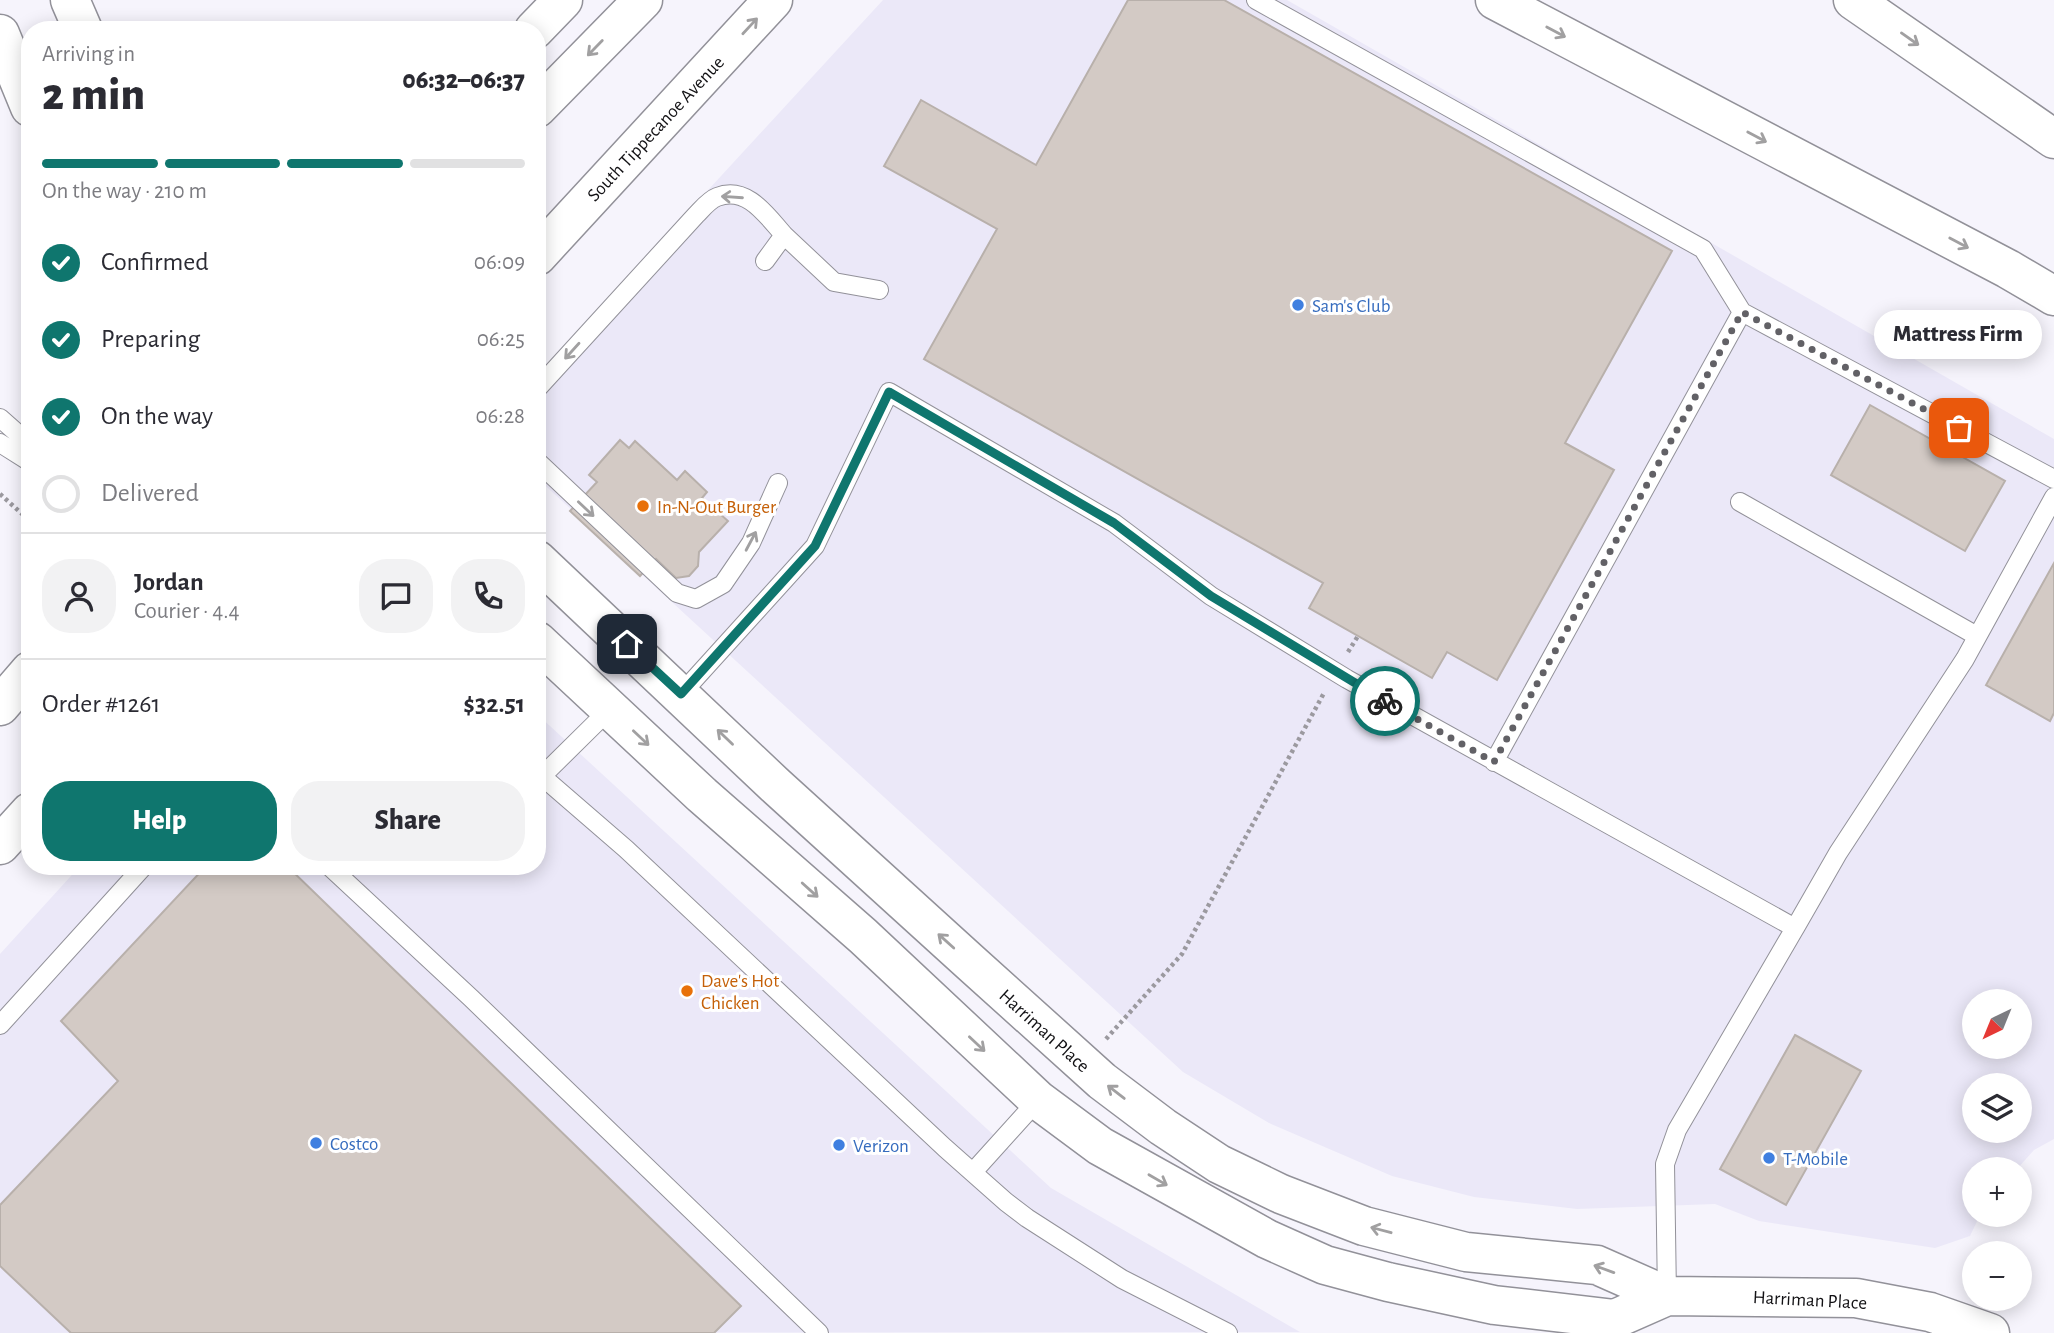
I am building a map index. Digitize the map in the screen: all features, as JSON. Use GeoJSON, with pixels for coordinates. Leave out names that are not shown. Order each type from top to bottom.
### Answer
{"type":"FeatureCollection","features":[{"type":"Feature","properties":{"kind":"main road"},"geometry":{"type":"LineString","coordinates":[[70,0],[79,21]]}},
{"type":"Feature","properties":{"kind":"main road"},"geometry":{"type":"LineString","coordinates":[[543,21],[563,0]]}},
{"type":"Feature","properties":{"kind":"main road"},"geometry":{"type":"LineString","coordinates":[[546,99],[643,0]]}},
{"type":"Feature","properties":{"kind":"main road","name":"South Tippecanoe Avenue"},"geometry":{"type":"LineString","coordinates":[[546,246],[773,0]]}},
{"type":"Feature","properties":{"kind":"main road"},"geometry":{"type":"LineString","coordinates":[[1495,0],[2008,268],[2054,296]]}},
{"type":"Feature","properties":{"kind":"main road"},"geometry":{"type":"LineString","coordinates":[[1853,0],[2054,139]]}},
{"type":"Feature","properties":{"kind":"main road"},"geometry":{"type":"LineString","coordinates":[[0,34],[21,85]]}},
{"type":"Feature","properties":{"kind":"main road","name":"Harriman Place"},"geometry":{"type":"LineString","coordinates":[[546,568],[775,785],[1102,1081],[1163,1128],[1219,1164],[1281,1194],[1364,1226],[1466,1252],[1597,1265],[1667,1296],[1856,1298],[1930,1312],[1990,1333]]}},
{"type":"Feature","properties":{"kind":"main road","name":"Harriman Place"},"geometry":{"type":"LineString","coordinates":[[546,649],[702,795],[863,936],[1038,1100],[1100,1146],[1168,1186],[1267,1239],[1325,1265],[1388,1282],[1494,1305],[1615,1319],[1667,1296]]}},
{"type":"Feature","properties":{"kind":"main road"},"geometry":{"type":"LineString","coordinates":[[0,706],[21,682]]}},
{"type":"Feature","properties":{"kind":"main road"},"geometry":{"type":"LineString","coordinates":[[0,845],[21,822]]}},
{"type":"Feature","properties":{"kind":"lane"},"geometry":{"type":"LineString","coordinates":[[1256,0],[1703,249],[1742,312],[2054,479]]}},
{"type":"Feature","properties":{"kind":"lane"},"geometry":{"type":"LineString","coordinates":[[546,379],[715,197],[728,194],[752,200],[784,235],[834,282],[879,290]]}},
{"type":"Feature","properties":{"kind":"lane"},"geometry":{"type":"LineString","coordinates":[[765,261],[784,235]]}},
{"type":"Feature","properties":{"kind":"lane"},"geometry":{"type":"LineString","coordinates":[[1494,762],[1742,312]]}},
{"type":"Feature","properties":{"kind":"lane"},"geometry":{"type":"LineString","coordinates":[[681,694],[815,546],[889,392],[1114,523],[1211,596],[1335,672],[1795,928]]}},
{"type":"Feature","properties":{"kind":"lane"},"geometry":{"type":"LineString","coordinates":[[0,418],[21,437]]}},
{"type":"Feature","properties":{"kind":"lane"},"geometry":{"type":"LineString","coordinates":[[0,443],[21,457]]}},
{"type":"Feature","properties":{"kind":"lane"},"geometry":{"type":"LineString","coordinates":[[546,469],[677,593],[696,599],[723,584],[751,543],[778,483]]}},
{"type":"Feature","properties":{"kind":"lane"},"geometry":{"type":"LineString","coordinates":[[1667,1296],[1665,1164],[1677,1130],[1838,853],[1965,659],[2054,497]]}},
{"type":"Feature","properties":{"kind":"lane"},"geometry":{"type":"LineString","coordinates":[[1740,502],[1977,636]]}},
{"type":"Feature","properties":{"kind":"lane"},"geometry":{"type":"LineString","coordinates":[[546,769],[610,709]]}},
{"type":"Feature","properties":{"kind":"lane"},"geometry":{"type":"LineString","coordinates":[[546,782],[626,849],[973,1172],[1027,1218],[1122,1279],[1228,1333]]}},
{"type":"Feature","properties":{"kind":"lane"},"geometry":{"type":"LineString","coordinates":[[0,1025],[136,875]]}},
{"type":"Feature","properties":{"kind":"lane"},"geometry":{"type":"LineString","coordinates":[[339,875],[481,1007],[819,1333]]}},
{"type":"Feature","properties":{"kind":"lane"},"geometry":{"type":"LineString","coordinates":[[973,1172],[1038,1100]]}},
{"type":"Feature","properties":{"kind":"path"},"geometry":{"type":"LineString","coordinates":[[0,494],[21,514]]}},
{"type":"Feature","properties":{"kind":"path"},"geometry":{"type":"LineString","coordinates":[[1105,1039],[1182,954],[1335,672],[1358,636]]}},
{"type":"Feature","properties":{"kind":"shaded area"},"geometry":{"type":"Polygon","coordinates":[[[883,0],[1287,0],[2054,439],[2054,1139],[2034,1150],[2028,1157],[1962,1157],[1962,1227],[1974,1227],[1970,1236],[1935,1248],[1759,1221],[1715,1204],[1577,1209],[1474,1197],[1392,1176],[1269,1123],[1183,1072],[546,486],[546,366],[883,0]]]}},
{"type":"Feature","properties":{"kind":"shaded area"},"geometry":{"type":"Polygon","coordinates":[[[546,722],[1051,1188],[1300,1332],[0,1333],[0,954],[72,875],[546,875],[546,722]]]}},
{"type":"Feature","properties":{"kind":"building","name":"Sam's Club"},"geometry":{"type":"Polygon","coordinates":[[[1128,0],[1224,0],[1672,251],[1565,443],[1614,470],[1497,680],[1447,652],[1432,678],[1309,608],[1323,583],[924,359],[997,229],[884,166],[921,100],[1036,165],[1128,0]]]}},
{"type":"Feature","properties":{"kind":"building"},"geometry":{"type":"Polygon","coordinates":[[[1870,405],[2005,481],[1965,551],[1831,475],[1870,405]]]}},
{"type":"Feature","properties":{"kind":"building","name":"In-N-Out Burger"},"geometry":{"type":"Polygon","coordinates":[[[620,440],[629,448],[635,441],[677,480],[685,471],[707,492],[702,498],[728,521],[699,552],[698,566],[689,576],[676,578],[656,559],[640,576],[570,511],[597,482],[589,475],[620,440]]]}},
{"type":"Feature","properties":{"kind":"building"},"geometry":{"type":"Polygon","coordinates":[[[2054,563],[2054,713],[2050,721],[1986,685],[2054,563]]]}},
{"type":"Feature","properties":{"kind":"building","name":"Costco"},"geometry":{"type":"Polygon","coordinates":[[[198,875],[296,875],[741,1306],[714,1333],[71,1333],[0,1266],[0,1205],[118,1081],[61,1021],[198,875]]]}},
{"type":"Feature","properties":{"kind":"building"},"geometry":{"type":"Polygon","coordinates":[[[1795,1035],[1861,1071],[1786,1205],[1720,1169],[1795,1035]]]}},
{"type":"Feature","properties":{"kind":"way so far"},"geometry":{"type":"LineString","coordinates":[[1385,701],[1494,762],[1742,312],[1959,428]]}},
{"type":"Feature","properties":{"kind":"place","name":"Sam's Club"},"geometry":{"type":"Point","coordinates":[1298,305]}},
{"type":"Feature","properties":{"kind":"place","name":"Mattress Firm"},"geometry":{"type":"Point","coordinates":[1959,428]}},
{"type":"Feature","properties":{"kind":"place","name":"In-N-Out Burger"},"geometry":{"type":"Point","coordinates":[643,506]}},
{"type":"Feature","properties":{"kind":"place","name":"Dave's Hot Chicken"},"geometry":{"type":"Point","coordinates":[687,991]}},
{"type":"Feature","properties":{"kind":"place","name":"Costco"},"geometry":{"type":"Point","coordinates":[316,1143]}},
{"type":"Feature","properties":{"kind":"place","name":"Verizon"},"geometry":{"type":"Point","coordinates":[839,1145]}},
{"type":"Feature","properties":{"kind":"place","name":"T-Mobile"},"geometry":{"type":"Point","coordinates":[1769,1158]}},
{"type":"Feature","properties":{"kind":"route"},"geometry":{"type":"LineString","coordinates":[[627,644],[681,694],[815,546],[889,392],[1114,523],[1211,596],[1385,701]]}}]}
